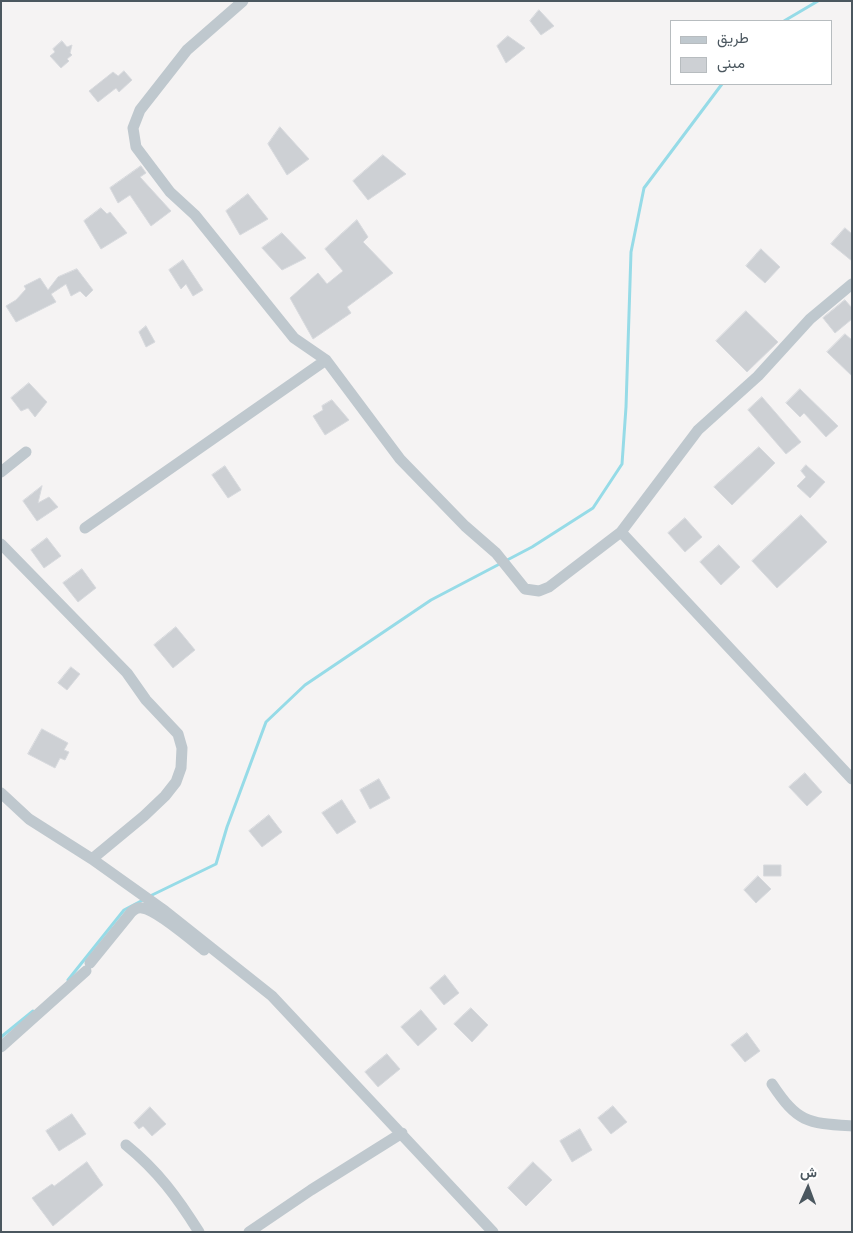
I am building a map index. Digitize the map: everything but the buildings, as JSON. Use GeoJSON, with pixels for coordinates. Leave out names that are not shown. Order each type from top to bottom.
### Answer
{"type":"FeatureCollection","features":[{"type":"Feature","properties":{"kind":"street"},"geometry":{"type":"LineString","coordinates":[[243,1],[186,50],[140,110],[133,128],[136,147],[170,192],[195,215],[294,338],[326,360],[400,459],[465,526],[496,553],[525,589],[539,591],[549,587],[621,532],[698,430],[758,376],[810,319],[852,284]]}},
{"type":"Feature","properties":{"kind":"street"},"geometry":{"type":"LineString","coordinates":[[86,528],[326,360]]}},
{"type":"Feature","properties":{"kind":"street"},"geometry":{"type":"LineString","coordinates":[[1,472],[26,452]]}},
{"type":"Feature","properties":{"kind":"street"},"geometry":{"type":"LineString","coordinates":[[621,532],[850,773]]}},
{"type":"Feature","properties":{"kind":"street"},"geometry":{"type":"LineString","coordinates":[[1,544],[127,672],[146,700],[178,734],[182,748],[181,768],[176,782],[165,796],[144,816],[92,858]]}},
{"type":"Feature","properties":{"kind":"street"},"geometry":{"type":"LineString","coordinates":[[1,793],[5,806],[92,858],[202,939],[272,996],[493,1232]]}},
{"type":"Feature","properties":{"kind":"street"},"geometry":{"type":"LineString","coordinates":[[1,1047],[88,967],[135,909],[142,908],[159,917],[252,986],[272,996]]}},
{"type":"Feature","properties":{"kind":"street"},"geometry":{"type":"LineString","coordinates":[[772,1084],[787,1108],[800,1118],[808,1121],[852,1126]]}},
{"type":"Feature","properties":{"kind":"street"},"geometry":{"type":"LineString","coordinates":[[249,1232],[311,1190],[402,1133]]}},
{"type":"Feature","properties":{"kind":"street"},"geometry":{"type":"LineString","coordinates":[[126,1145],[146,1161],[171,1188],[199,1232]]}},
{"type":"Feature","properties":{"kind":"waterway"},"geometry":{"type":"LineString","coordinates":[[786,20],[818,1]]}},
{"type":"Feature","properties":{"kind":"waterway"},"geometry":{"type":"LineString","coordinates":[[148,897],[216,864],[227,827],[266,722],[305,685],[431,600],[532,547],[593,508],[622,464],[626,407],[631,252],[644,188],[721,85]]}},
{"type":"Feature","properties":{"kind":"waterway"},"geometry":{"type":"LineString","coordinates":[[68,980],[124,910],[143,900]]}},
{"type":"Feature","properties":{"kind":"waterway"},"geometry":{"type":"LineString","coordinates":[[1,1037],[33,1011]]}}]}
